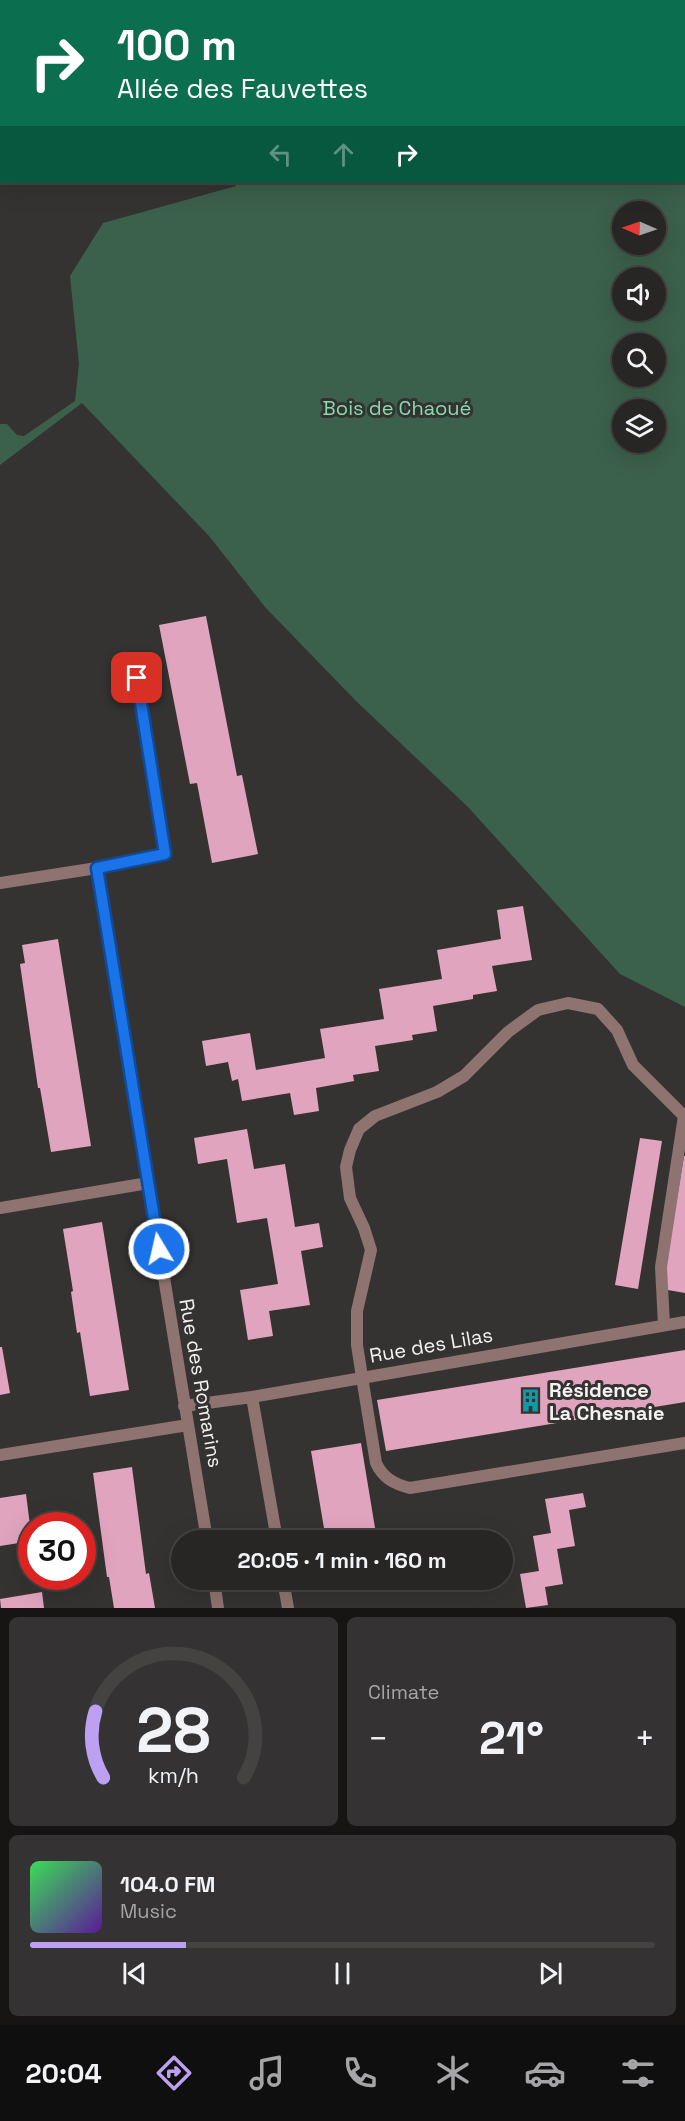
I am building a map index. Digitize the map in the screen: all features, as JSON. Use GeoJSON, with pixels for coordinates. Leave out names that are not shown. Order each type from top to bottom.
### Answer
{"type":"FeatureCollection","features":[{"type":"Feature","properties":{"kind":"street"},"geometry":{"type":"LineString","coordinates":[[0,883],[97,868],[165,854],[137,678]]}},
{"type":"Feature","properties":{"kind":"street","name":"Rue des Romarins"},"geometry":{"type":"LineString","coordinates":[[97,868],[205,1530]]}},
{"type":"Feature","properties":{"kind":"street"},"geometry":{"type":"LineString","coordinates":[[664,1325],[661,1267],[684,1116],[633,1065],[617,1030],[598,1009],[568,1003],[538,1010],[508,1032],[464,1076],[437,1092],[375,1116],[359,1129],[346,1167],[350,1198],[364,1228],[370,1250],[357,1311],[357,1345],[376,1463],[380,1472],[387,1479],[410,1488],[685,1443]]}},
{"type":"Feature","properties":{"kind":"street"},"geometry":{"type":"LineString","coordinates":[[0,1208],[148,1183]]}},
{"type":"Feature","properties":{"kind":"street","name":"Rue des Lilas"},"geometry":{"type":"LineString","coordinates":[[184,1406],[252,1397],[685,1322]]}},
{"type":"Feature","properties":{"kind":"street"},"geometry":{"type":"LineString","coordinates":[[252,1397],[275,1530]]}},
{"type":"Feature","properties":{"kind":"street"},"geometry":{"type":"LineString","coordinates":[[0,1455],[188,1425]]}},
{"type":"Feature","properties":{"kind":"street"},"geometry":{"type":"LineString","coordinates":[[215,1590],[218,1608]]}},
{"type":"Feature","properties":{"kind":"street"},"geometry":{"type":"LineString","coordinates":[[285,1590],[288,1608]]}},
{"type":"Feature","properties":{"kind":"green space","name":"Bois de Chaoué"},"geometry":{"type":"Polygon","coordinates":[[[236,183],[685,183],[685,1007],[620,974],[468,807],[356,701],[265,607],[209,536],[82,403],[0,465],[0,424],[7,424],[17,435],[24,436],[75,401],[79,364],[70,276],[103,223],[236,186],[236,183]]]}},
{"type":"Feature","properties":{"kind":"building"},"geometry":{"type":"Polygon","coordinates":[[[206,616],[237,776],[242,775],[258,854],[212,863],[197,783],[190,784],[159,625],[206,616]]]}},
{"type":"Feature","properties":{"kind":"building"},"geometry":{"type":"Polygon","coordinates":[[[523,906],[532,960],[492,966],[497,991],[473,995],[473,999],[433,1006],[437,1031],[412,1035],[413,1040],[375,1046],[379,1071],[353,1075],[354,1081],[316,1088],[319,1111],[294,1115],[290,1093],[242,1101],[238,1079],[232,1081],[228,1062],[206,1066],[202,1041],[250,1033],[256,1070],[325,1058],[320,1029],[384,1019],[379,989],[442,979],[437,950],[501,939],[497,910],[523,906]]]}},
{"type":"Feature","properties":{"kind":"building"},"geometry":{"type":"Polygon","coordinates":[[[58,939],[91,1146],[51,1152],[40,1088],[38,1088],[20,964],[25,963],[22,945],[58,939]]]}},
{"type":"Feature","properties":{"kind":"building"},"geometry":{"type":"Polygon","coordinates":[[[247,1129],[254,1169],[285,1164],[295,1227],[319,1223],[323,1247],[301,1251],[310,1305],[269,1311],[273,1336],[248,1340],[240,1290],[278,1284],[267,1218],[237,1223],[227,1159],[198,1164],[194,1138],[247,1129]]]}},
{"type":"Feature","properties":{"kind":"building"},"geometry":{"type":"Polygon","coordinates":[[[640,1138],[662,1141],[638,1289],[615,1285],[640,1138]]]}},
{"type":"Feature","properties":{"kind":"building"},"geometry":{"type":"Polygon","coordinates":[[[685,1156],[685,1293],[662,1289],[685,1156]]]}},
{"type":"Feature","properties":{"kind":"building"},"geometry":{"type":"Polygon","coordinates":[[[102,1222],[129,1390],[90,1396],[80,1332],[77,1333],[63,1229],[102,1222]]]}},
{"type":"Feature","properties":{"kind":"building"},"geometry":{"type":"Polygon","coordinates":[[[0,1347],[2,1347],[10,1393],[0,1395],[0,1347]]]}},
{"type":"Feature","properties":{"kind":"building","name":"Résidence La Chesnaie"},"geometry":{"type":"Polygon","coordinates":[[[685,1350],[685,1402],[386,1451],[377,1400],[685,1350]]]}},
{"type":"Feature","properties":{"kind":"building"},"geometry":{"type":"Polygon","coordinates":[[[361,1443],[375,1530],[324,1530],[311,1451],[361,1443]]]}},
{"type":"Feature","properties":{"kind":"building"},"geometry":{"type":"Polygon","coordinates":[[[132,1467],[146,1574],[149,1573],[155,1608],[114,1608],[109,1577],[107,1577],[93,1473],[132,1467]]]}},
{"type":"Feature","properties":{"kind":"building"},"geometry":{"type":"Polygon","coordinates":[[[583,1493],[586,1507],[569,1510],[575,1546],[557,1549],[563,1584],[545,1587],[548,1605],[526,1608],[520,1574],[539,1571],[533,1536],[551,1533],[545,1499],[583,1493]]]}},
{"type":"Feature","properties":{"kind":"building"},"geometry":{"type":"Polygon","coordinates":[[[26,1494],[28,1512],[18,1512],[18,1543],[0,1546],[0,1498],[26,1494]]]}},
{"type":"Feature","properties":{"kind":"building"},"geometry":{"type":"Polygon","coordinates":[[[42,1592],[44,1608],[1,1608],[0,1599],[42,1592]]]}},
{"type":"Feature","properties":{"kind":"place","name":"Résidence La Chesnaie"},"geometry":{"type":"Point","coordinates":[531,1401]}},
{"type":"Feature","properties":{"kind":"route"},"geometry":{"type":"LineString","coordinates":[[137,678],[165,854],[97,868],[159,1249]]}}]}
